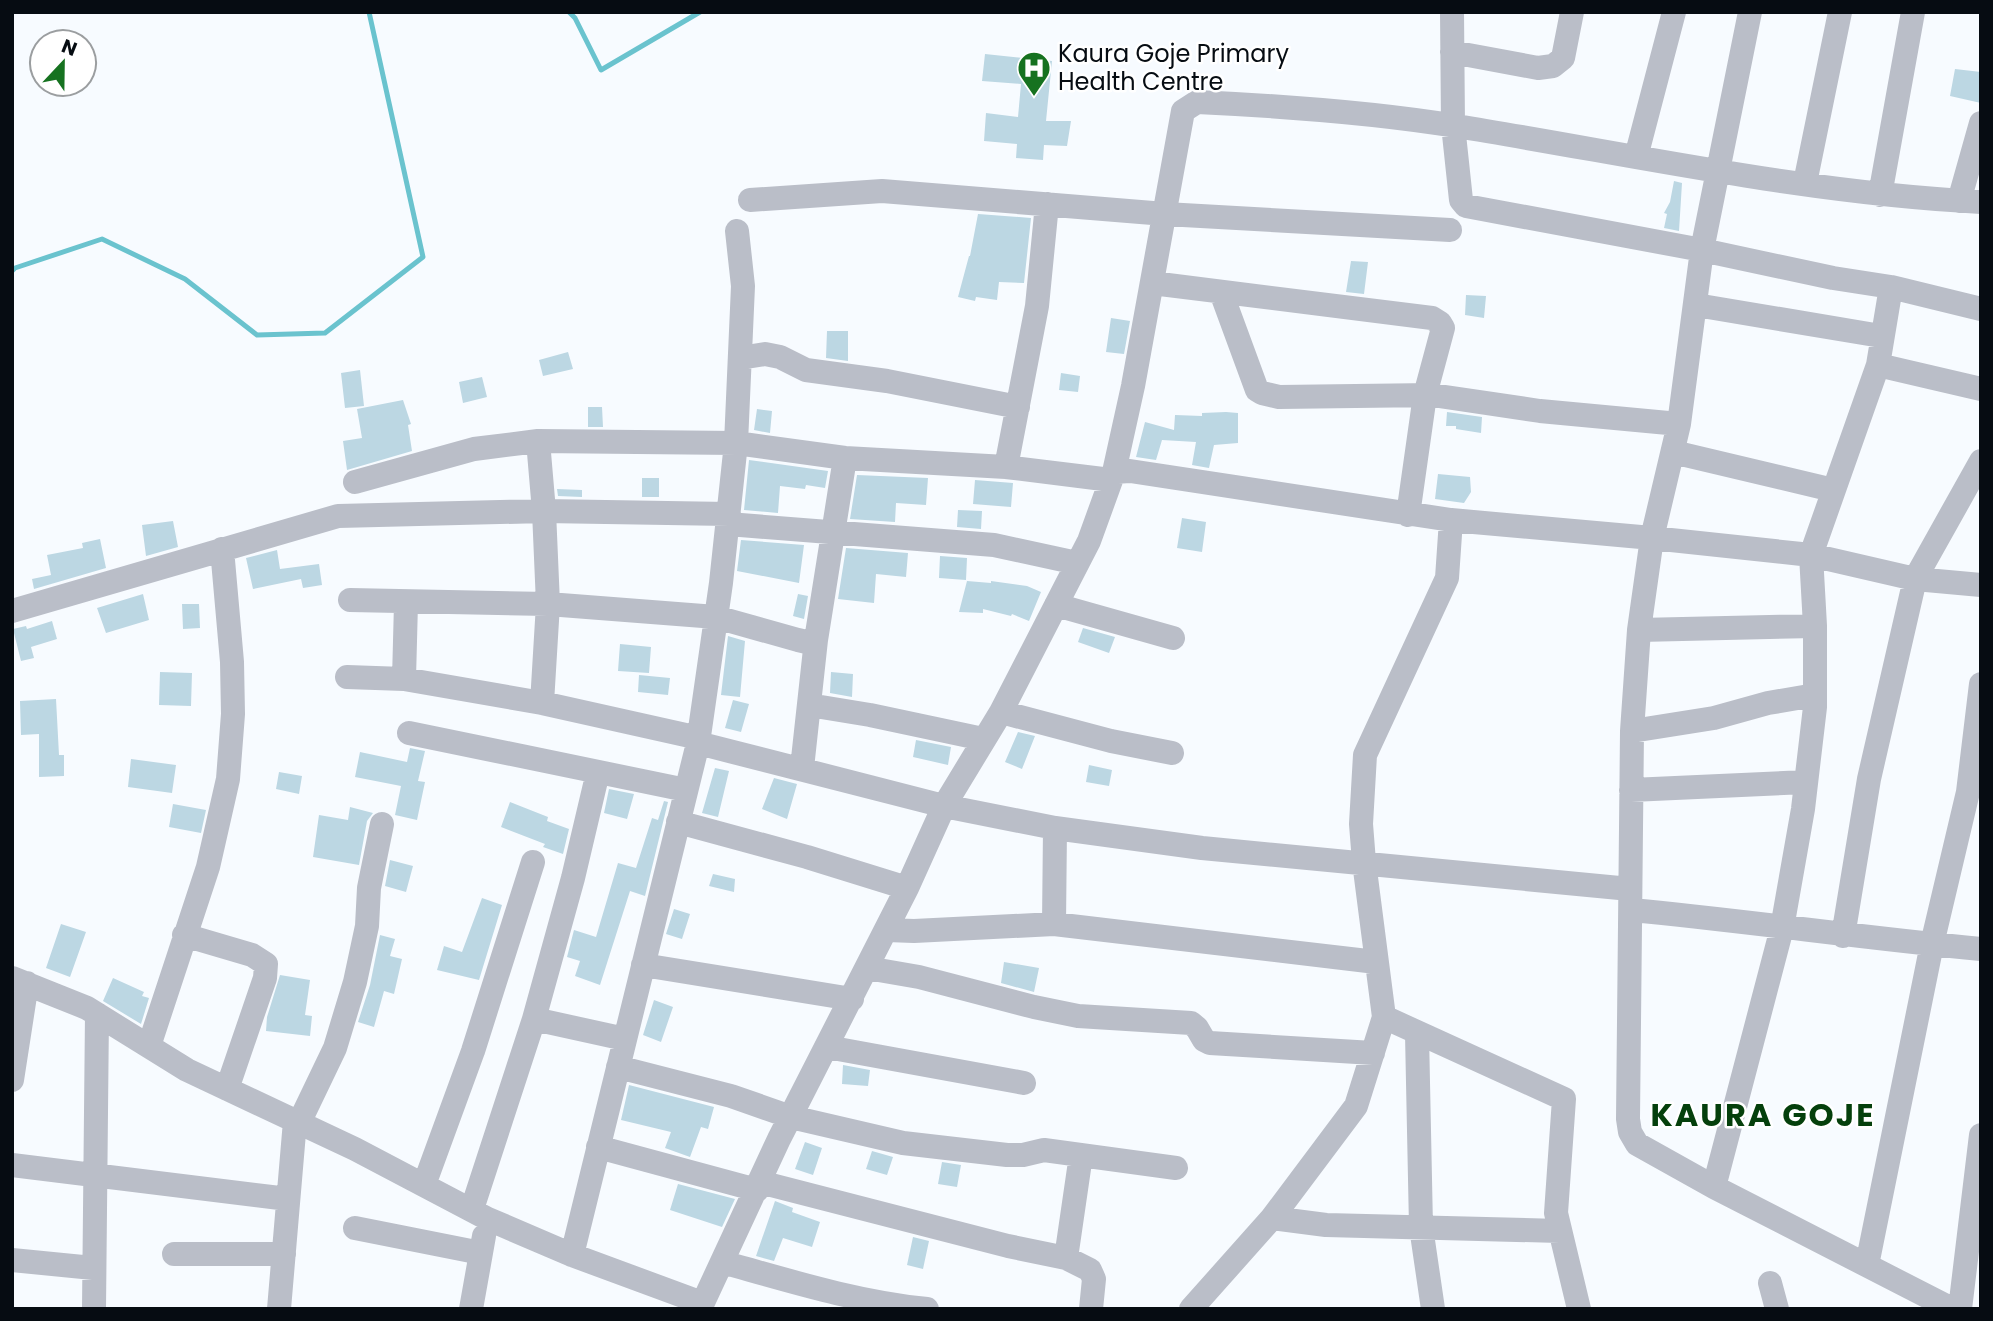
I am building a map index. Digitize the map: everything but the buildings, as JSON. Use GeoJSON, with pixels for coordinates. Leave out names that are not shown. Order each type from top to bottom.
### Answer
{"type":"FeatureCollection","features":[{"type":"Feature","properties":{"kind":"street"},"geometry":{"type":"LineString","coordinates":[[1452,12],[1453,125],[1461,200],[1466,206],[1891,287],[1981,309]]}},
{"type":"Feature","properties":{"kind":"street"},"geometry":{"type":"LineString","coordinates":[[1452,52],[1538,68],[1553,66],[1563,58],[1572,12]]}},
{"type":"Feature","properties":{"kind":"street"},"geometry":{"type":"LineString","coordinates":[[1636,157],[1675,12]]}},
{"type":"Feature","properties":{"kind":"street"},"geometry":{"type":"LineString","coordinates":[[1751,12],[1702,250],[1679,424],[1652,538],[1639,630],[1632,731],[1630,1132],[1637,1144],[1714,1187],[1952,1309]]}},
{"type":"Feature","properties":{"kind":"street"},"geometry":{"type":"LineString","coordinates":[[1805,183],[1840,12]]}},
{"type":"Feature","properties":{"kind":"street"},"geometry":{"type":"LineString","coordinates":[[1880,195],[1913,12]]}},
{"type":"Feature","properties":{"kind":"street"},"geometry":{"type":"LineString","coordinates":[[12,1080],[20,981],[97,1014],[187,1070],[480,1214],[572,1255],[701,1306],[791,1117],[887,930],[944,806],[1001,712],[1089,541],[1112,476],[1133,386],[1183,111],[1197,102],[1317,108],[1453,125],[1718,171],[1880,195],[1970,202],[1981,123]]}},
{"type":"Feature","properties":{"kind":"street"},"geometry":{"type":"LineString","coordinates":[[750,200],[882,191],[1165,214],[1450,230]]}},
{"type":"Feature","properties":{"kind":"street"},"geometry":{"type":"LineString","coordinates":[[1006,467],[1037,306],[1047,204]]}},
{"type":"Feature","properties":{"kind":"street"},"geometry":{"type":"LineString","coordinates":[[572,1255],[699,740],[736,443],[743,286],[737,231]]}},
{"type":"Feature","properties":{"kind":"street"},"geometry":{"type":"LineString","coordinates":[[1152,283],[1432,318],[1440,323],[1443,328],[1424,395],[1408,515]]}},
{"type":"Feature","properties":{"kind":"street"},"geometry":{"type":"LineString","coordinates":[[1714,1187],[1782,928],[1806,782],[1815,695],[1811,555],[1878,365],[1891,287]]}},
{"type":"Feature","properties":{"kind":"street"},"geometry":{"type":"LineString","coordinates":[[1221,292],[1256,390],[1262,393],[1279,397],[1424,395],[1540,411],[1679,424]]}},
{"type":"Feature","properties":{"kind":"street"},"geometry":{"type":"LineString","coordinates":[[1696,305],[1881,336]]}},
{"type":"Feature","properties":{"kind":"street"},"geometry":{"type":"LineString","coordinates":[[740,358],[765,355],[780,357],[806,370],[887,381],[1018,407]]}},
{"type":"Feature","properties":{"kind":"street"},"geometry":{"type":"LineString","coordinates":[[1878,365],[1981,388]]}},
{"type":"Feature","properties":{"kind":"street"},"geometry":{"type":"LineString","coordinates":[[538,441],[548,604],[542,704]]}},
{"type":"Feature","properties":{"kind":"street"},"geometry":{"type":"LineString","coordinates":[[355,482],[474,449],[538,441],[736,443],[845,458],[1112,476],[1130,471],[1408,515],[1811,555],[1915,579],[1981,585]]}},
{"type":"Feature","properties":{"kind":"street"},"geometry":{"type":"LineString","coordinates":[[1673,452],[1833,490]]}},
{"type":"Feature","properties":{"kind":"street"},"geometry":{"type":"LineString","coordinates":[[803,768],[817,640],[845,458]]}},
{"type":"Feature","properties":{"kind":"street"},"geometry":{"type":"LineString","coordinates":[[1843,936],[1869,779],[1915,579],[1981,461]]}},
{"type":"Feature","properties":{"kind":"street"},"geometry":{"type":"LineString","coordinates":[[12,611],[338,516],[544,511],[728,519],[832,532],[994,545],[1077,563]]}},
{"type":"Feature","properties":{"kind":"street"},"geometry":{"type":"LineString","coordinates":[[1191,1309],[1272,1218],[1356,1106],[1384,1017],[1361,824],[1364,755],[1447,578],[1451,520]]}},
{"type":"Feature","properties":{"kind":"street"},"geometry":{"type":"LineString","coordinates":[[149,1046],[208,867],[228,779],[233,714],[232,662],[222,549]]}},
{"type":"Feature","properties":{"kind":"street"},"geometry":{"type":"LineString","coordinates":[[350,600],[548,604],[716,617],[811,643],[817,640]]}},
{"type":"Feature","properties":{"kind":"street"},"geometry":{"type":"LineString","coordinates":[[404,678],[406,603]]}},
{"type":"Feature","properties":{"kind":"street"},"geometry":{"type":"LineString","coordinates":[[1056,605],[1173,638]]}},
{"type":"Feature","properties":{"kind":"street"},"geometry":{"type":"LineString","coordinates":[[1639,630],[1815,626]]}},
{"type":"Feature","properties":{"kind":"street"},"geometry":{"type":"LineString","coordinates":[[347,677],[404,678],[542,704],[699,740],[944,806],[1055,828],[1202,848],[1364,863],[1631,900],[1706,917],[1782,928],[1981,949]]}},
{"type":"Feature","properties":{"kind":"street"},"geometry":{"type":"LineString","coordinates":[[1867,1265],[1932,944],[1968,792],[1981,684]]}},
{"type":"Feature","properties":{"kind":"street"},"geometry":{"type":"LineString","coordinates":[[1632,731],[1714,718],[1768,703],[1815,695]]}},
{"type":"Feature","properties":{"kind":"street"},"geometry":{"type":"LineString","coordinates":[[809,705],[983,739]]}},
{"type":"Feature","properties":{"kind":"street"},"geometry":{"type":"LineString","coordinates":[[1001,712],[1111,741],[1172,753]]}},
{"type":"Feature","properties":{"kind":"street"},"geometry":{"type":"LineString","coordinates":[[410,733],[686,790]]}},
{"type":"Feature","properties":{"kind":"street"},"geometry":{"type":"LineString","coordinates":[[471,1309],[481,1253],[480,1214],[573,878],[598,772]]}},
{"type":"Feature","properties":{"kind":"street"},"geometry":{"type":"LineString","coordinates":[[1631,790],[1806,782]]}},
{"type":"Feature","properties":{"kind":"street"},"geometry":{"type":"LineString","coordinates":[[678,822],[907,888]]}},
{"type":"Feature","properties":{"kind":"street"},"geometry":{"type":"LineString","coordinates":[[279,1309],[297,1122],[323,1078],[355,982],[368,926],[369,888],[382,824]]}},
{"type":"Feature","properties":{"kind":"street"},"geometry":{"type":"LineString","coordinates":[[1054,924],[1055,828]]}},
{"type":"Feature","properties":{"kind":"street"},"geometry":{"type":"LineString","coordinates":[[424,1185],[473,1051],[533,862]]}},
{"type":"Feature","properties":{"kind":"street"},"geometry":{"type":"LineString","coordinates":[[887,930],[1054,924],[1376,962]]}},
{"type":"Feature","properties":{"kind":"street"},"geometry":{"type":"LineString","coordinates":[[184,935],[251,955],[266,964],[265,978],[227,1089]]}},
{"type":"Feature","properties":{"kind":"street"},"geometry":{"type":"LineString","coordinates":[[643,965],[852,999]]}},
{"type":"Feature","properties":{"kind":"street"},"geometry":{"type":"LineString","coordinates":[[867,968],[919,977],[1078,1016],[1191,1023],[1204,1040],[1210,1043],[1373,1053]]}},
{"type":"Feature","properties":{"kind":"street"},"geometry":{"type":"LineString","coordinates":[[94,1309],[97,1014]]}},
{"type":"Feature","properties":{"kind":"street"},"geometry":{"type":"LineString","coordinates":[[1384,1017],[1564,1099],[1556,1213],[1579,1309]]}},
{"type":"Feature","properties":{"kind":"street"},"geometry":{"type":"LineString","coordinates":[[534,1019],[625,1040]]}},
{"type":"Feature","properties":{"kind":"street"},"geometry":{"type":"LineString","coordinates":[[1417,1034],[1421,1227],[1433,1309]]}},
{"type":"Feature","properties":{"kind":"street"},"geometry":{"type":"LineString","coordinates":[[827,1047],[1024,1083]]}},
{"type":"Feature","properties":{"kind":"street"},"geometry":{"type":"LineString","coordinates":[[618,1067],[731,1096],[791,1117],[903,1143],[1023,1156],[1044,1150],[1176,1168]]}},
{"type":"Feature","properties":{"kind":"street"},"geometry":{"type":"LineString","coordinates":[[1960,1309],[1976,1211],[1981,1135]]}},
{"type":"Feature","properties":{"kind":"street"},"geometry":{"type":"LineString","coordinates":[[598,1147],[1066,1258],[1090,1270],[1094,1279],[1091,1309]]}},
{"type":"Feature","properties":{"kind":"street"},"geometry":{"type":"LineString","coordinates":[[1066,1258],[1081,1155]]}},
{"type":"Feature","properties":{"kind":"street"},"geometry":{"type":"LineString","coordinates":[[12,1165],[288,1199]]}},
{"type":"Feature","properties":{"kind":"street"},"geometry":{"type":"LineString","coordinates":[[1272,1218],[1326,1225],[1560,1231]]}},
{"type":"Feature","properties":{"kind":"street"},"geometry":{"type":"LineString","coordinates":[[355,1227],[481,1253]]}},
{"type":"Feature","properties":{"kind":"street"},"geometry":{"type":"LineString","coordinates":[[174,1254],[284,1254]]}},
{"type":"Feature","properties":{"kind":"street"},"geometry":{"type":"LineString","coordinates":[[12,1260],[93,1268]]}},
{"type":"Feature","properties":{"kind":"street"},"geometry":{"type":"LineString","coordinates":[[722,1262],[892,1307],[927,1309]]}},
{"type":"Feature","properties":{"kind":"street"},"geometry":{"type":"LineString","coordinates":[[1770,1283],[1777,1309]]}},
{"type":"Feature","properties":{"kind":"waterway"},"geometry":{"type":"LineString","coordinates":[[12,271],[102,239],[185,279],[257,335],[325,333],[423,257],[369,12]]}},
{"type":"Feature","properties":{"kind":"waterway"},"geometry":{"type":"LineString","coordinates":[[569,12],[575,18],[601,70],[700,12]]}},
{"type":"Feature","properties":{"kind":"place","name":"Kaura Goje Primary Health Centre"},"geometry":{"type":"Point","coordinates":[1034,98]}},
{"type":"Feature","properties":{"kind":"district","name":"KAURA GOJE"},"geometry":{"type":"Point","coordinates":[1763,1115]}}]}
